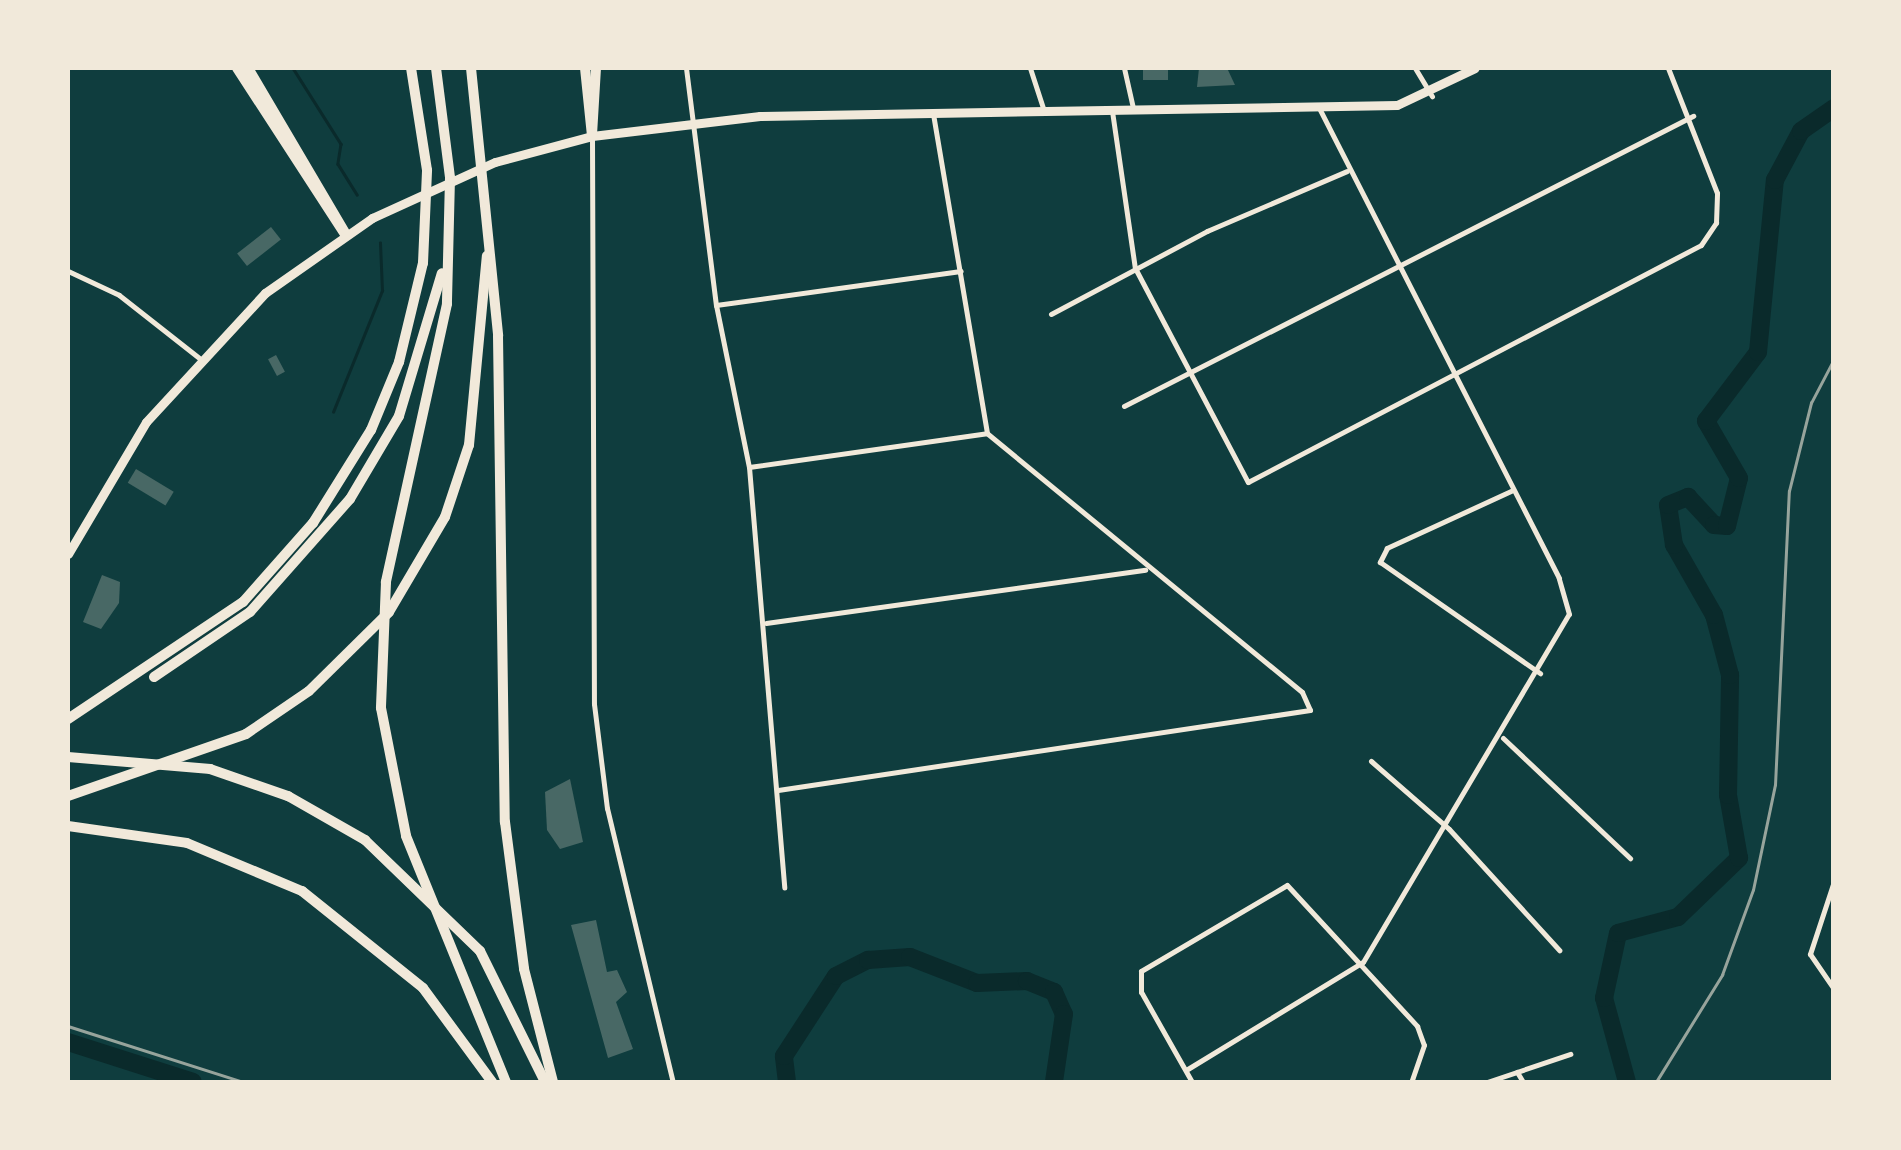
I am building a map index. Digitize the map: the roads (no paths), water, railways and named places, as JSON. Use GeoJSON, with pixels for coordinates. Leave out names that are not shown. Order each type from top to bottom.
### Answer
{"type":"FeatureCollection","features":[{"type":"Feature","properties":{"kind":"highway"},"geometry":{"type":"LineString","coordinates":[[237,68],[345,234]]}},
{"type":"Feature","properties":{"kind":"highway"},"geometry":{"type":"LineString","coordinates":[[248,68],[345,234]]}},
{"type":"Feature","properties":{"kind":"highway"},"geometry":{"type":"LineString","coordinates":[[68,719],[212,629],[313,524],[400,362],[427,212],[427,170],[412,68]]}},
{"type":"Feature","properties":{"kind":"highway"},"geometry":{"type":"LineString","coordinates":[[436,68],[451,202],[447,304],[386,582],[380,641],[388,764],[417,866],[506,1082]]}},
{"type":"Feature","properties":{"kind":"highway"},"geometry":{"type":"LineString","coordinates":[[471,68],[486,146],[488,186],[505,822],[524,969],[553,1082]]}},
{"type":"Feature","properties":{"kind":"highway"},"geometry":{"type":"LineString","coordinates":[[585,68],[592,136]]}},
{"type":"Feature","properties":{"kind":"highway"},"geometry":{"type":"LineString","coordinates":[[592,136],[596,68]]}},
{"type":"Feature","properties":{"kind":"highway"},"geometry":{"type":"LineString","coordinates":[[68,796],[177,765],[278,715],[364,640],[410,582],[445,517],[477,411],[488,186]]}},
{"type":"Feature","properties":{"kind":"highway"},"geometry":{"type":"LineString","coordinates":[[68,719],[219,637],[327,530],[399,416],[446,257]]}},
{"type":"Feature","properties":{"kind":"highway"},"geometry":{"type":"LineString","coordinates":[[68,757],[156,758],[210,769],[316,810],[412,877],[490,966],[545,1082]]}},
{"type":"Feature","properties":{"kind":"highway"},"geometry":{"type":"LineString","coordinates":[[68,826],[187,844],[302,892],[412,977],[492,1082]]}},
{"type":"Feature","properties":{"kind":"main road"},"geometry":{"type":"LineString","coordinates":[[68,554],[132,443],[199,358],[287,274],[345,234],[461,175],[592,136],[691,122],[1133,110],[1320,110],[1432,96],[1474,68]]}},
{"type":"Feature","properties":{"kind":"street"},"geometry":{"type":"LineString","coordinates":[[686,68],[716,305],[749,467],[766,623],[784,888]]}},
{"type":"Feature","properties":{"kind":"street"},"geometry":{"type":"LineString","coordinates":[[1030,68],[1044,114]]}},
{"type":"Feature","properties":{"kind":"street"},"geometry":{"type":"LineString","coordinates":[[1124,68],[1133,110]]}},
{"type":"Feature","properties":{"kind":"street"},"geometry":{"type":"LineString","coordinates":[[1416,68],[1432,96]]}},
{"type":"Feature","properties":{"kind":"street"},"geometry":{"type":"LineString","coordinates":[[1112,111],[1135,268],[1187,373],[1248,482],[1672,264],[1716,224],[1708,152],[1668,68]]}},
{"type":"Feature","properties":{"kind":"street"},"geometry":{"type":"LineString","coordinates":[[1186,1070],[1362,962],[1449,829],[1563,632],[1566,595],[1456,375],[1347,171],[1320,110]]}},
{"type":"Feature","properties":{"kind":"street"},"geometry":{"type":"LineString","coordinates":[[778,790],[1310,710],[1302,692],[1146,570],[987,433],[933,114]]}},
{"type":"Feature","properties":{"kind":"street"},"geometry":{"type":"LineString","coordinates":[[1124,406],[1398,270],[1693,116]]}},
{"type":"Feature","properties":{"kind":"street"},"geometry":{"type":"LineString","coordinates":[[592,136],[594,704],[607,808],[673,1082]]}},
{"type":"Feature","properties":{"kind":"street"},"geometry":{"type":"LineString","coordinates":[[1051,314],[1135,268],[1347,171]]}},
{"type":"Feature","properties":{"kind":"street"},"geometry":{"type":"LineString","coordinates":[[68,271],[118,294],[199,358]]}},
{"type":"Feature","properties":{"kind":"street"},"geometry":{"type":"LineString","coordinates":[[716,305],[960,271]]}},
{"type":"Feature","properties":{"kind":"street"},"geometry":{"type":"LineString","coordinates":[[749,467],[987,433]]}},
{"type":"Feature","properties":{"kind":"street"},"geometry":{"type":"LineString","coordinates":[[1513,490],[1388,548],[1380,562],[1540,673]]}},
{"type":"Feature","properties":{"kind":"street"},"geometry":{"type":"LineString","coordinates":[[766,623],[1146,570]]}},
{"type":"Feature","properties":{"kind":"street"},"geometry":{"type":"LineString","coordinates":[[1503,738],[1630,858]]}},
{"type":"Feature","properties":{"kind":"street"},"geometry":{"type":"LineString","coordinates":[[1371,761],[1449,829],[1559,950]]}},
{"type":"Feature","properties":{"kind":"street"},"geometry":{"type":"LineString","coordinates":[[1834,852],[1834,866]]}},
{"type":"Feature","properties":{"kind":"street"},"geometry":{"type":"LineString","coordinates":[[1834,881],[1810,954],[1834,989]]}},
{"type":"Feature","properties":{"kind":"street"},"geometry":{"type":"LineString","coordinates":[[1192,1082],[1141,992],[1152,958],[1287,885],[1417,1026],[1424,1045],[1411,1082]]}},
{"type":"Feature","properties":{"kind":"street"},"geometry":{"type":"LineString","coordinates":[[1487,1082],[1570,1054]]}},
{"type":"Feature","properties":{"kind":"street"},"geometry":{"type":"LineString","coordinates":[[1517,1072],[1523,1082]]}},
{"type":"Feature","properties":{"kind":"waterway"},"geometry":{"type":"LineString","coordinates":[[293,68],[341,144],[338,164],[357,194]]}},
{"type":"Feature","properties":{"kind":"waterway"},"geometry":{"type":"LineString","coordinates":[[1627,1082],[1604,998],[1618,933],[1678,917],[1739,858],[1728,795],[1730,675],[1714,615],[1674,545],[1668,505],[1688,497],[1714,525],[1727,526],[1739,478],[1706,421],[1758,352],[1775,180],[1801,131],[1834,108]]}},
{"type":"Feature","properties":{"kind":"waterway"},"geometry":{"type":"LineString","coordinates":[[333,412],[382,291],[380,243]]}},
{"type":"Feature","properties":{"kind":"waterway"},"geometry":{"type":"LineString","coordinates":[[787,1082],[784,1056],[836,976],[868,960],[910,957],[977,983],[1027,981],[1054,992],[1064,1014],[1054,1082]]}},
{"type":"Feature","properties":{"kind":"waterway"},"geometry":{"type":"LineString","coordinates":[[68,1042],[193,1082]]}},
{"type":"Feature","properties":{"kind":"railway"},"geometry":{"type":"LineString","coordinates":[[1656,1082],[1722,975],[1753,890],[1775,785],[1789,491],[1811,403],[1834,359]]}},
{"type":"Feature","properties":{"kind":"railway"},"geometry":{"type":"LineString","coordinates":[[68,1026],[244,1082]]}}]}
